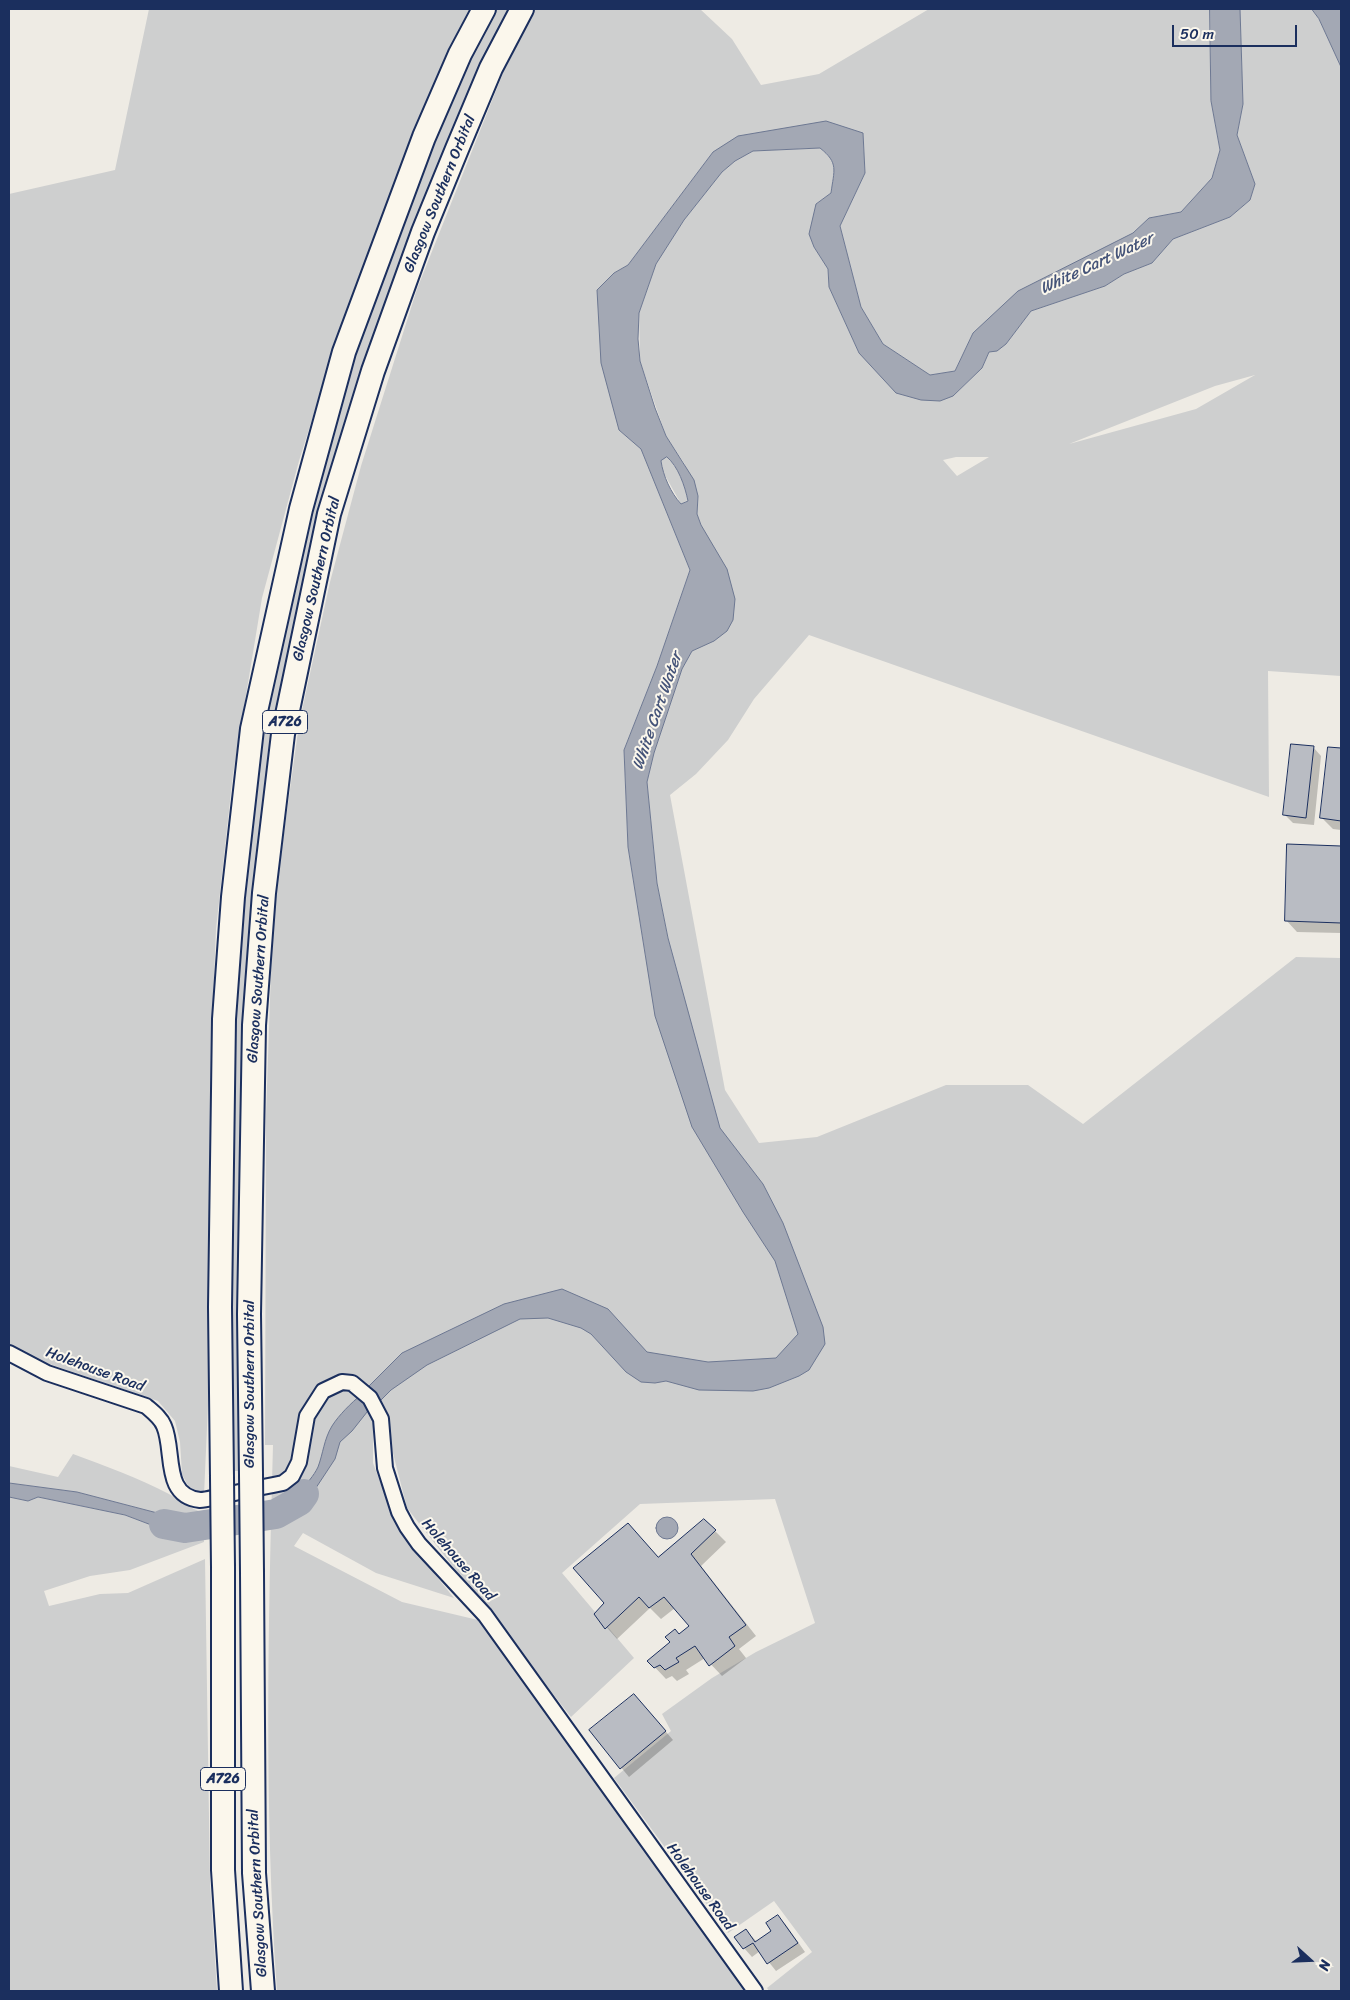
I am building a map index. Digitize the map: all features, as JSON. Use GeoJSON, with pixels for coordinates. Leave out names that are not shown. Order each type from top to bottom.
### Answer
{"type":"FeatureCollection","features":[{"type":"Feature","properties":{"kind":"highway","name":"Glasgow Southern Orbital"},"geometry":{"type":"LineString","coordinates":[[231,1991],[223,1870],[223,1567],[220,1297],[224,1019],[233,897],[252,729],[301,509],[344,352],[424,137],[460,54],[484,9]]}},
{"type":"Feature","properties":{"kind":"highway","name":"Glasgow Southern Orbital"},"geometry":{"type":"LineString","coordinates":[[263,1991],[254,1873],[249,1314],[254,1025],[264,893],[283,734],[329,514],[373,371],[423,232],[457,149],[492,68],[522,9]]}},
{"type":"Feature","properties":{"kind":"street","name":"Holehouse Road"},"geometry":{"type":"LineString","coordinates":[[9,1353],[47,1373],[146,1406],[157,1415],[164,1425],[168,1438],[171,1466],[178,1489],[184,1494],[201,1500],[283,1483],[292,1476],[299,1462],[307,1416],[323,1391],[342,1382],[352,1383],[370,1398],[381,1419],[385,1468],[399,1512],[407,1527],[419,1544],[485,1615],[755,1991]]}},
{"type":"Feature","properties":{"kind":"shaded area"},"geometry":{"type":"Polygon","coordinates":[[[149,9],[471,9],[441,70],[410,141],[337,340],[299,461],[262,598],[233,774],[216,929],[211,1053],[209,1383],[204,1495],[188,1486],[182,1474],[180,1442],[175,1421],[158,1401],[20,1354],[9,1345],[9,194],[115,170],[149,9]]]}},
{"type":"Feature","properties":{"kind":"shaded area"},"geometry":{"type":"Polygon","coordinates":[[[494,9],[508,9],[434,177],[318,529],[278,701],[262,819],[245,990],[238,1209],[241,1471],[231,1471],[235,1041],[242,896],[264,728],[299,550],[339,404],[385,266],[437,133],[494,9]]]}},
{"type":"Feature","properties":{"kind":"shaded area"},"geometry":{"type":"Polygon","coordinates":[[[535,9],[700,9],[732,39],[761,85],[819,74],[929,9],[1210,9],[1211,101],[1220,150],[1212,178],[1181,212],[1149,218],[1133,233],[973,333],[955,371],[930,375],[883,344],[861,307],[840,226],[865,173],[863,133],[713,152],[628,265],[614,273],[619,430],[641,448],[690,570],[657,666],[624,750],[628,847],[646,959],[685,1004],[668,938],[657,883],[647,782],[654,753],[682,669],[692,651],[702,646],[701,525],[697,514],[698,496],[684,463],[666,436],[640,361],[639,313],[656,264],[684,220],[721,173],[735,161],[753,151],[820,148],[833,163],[834,173],[831,193],[816,204],[814,247],[828,269],[829,287],[859,353],[953,396],[982,368],[989,352],[1006,344],[1031,311],[1105,286],[1124,274],[1152,263],[1173,239],[1230,217],[1250,200],[1255,184],[1237,135],[1243,104],[1240,9],[1312,9],[1319,19],[1341,67],[1341,676],[1268,671],[1269,797],[809,635],[754,699],[728,740],[696,774],[670,795],[725,1090],[759,1143],[817,1137],[946,1085],[1028,1085],[1083,1124],[1296,957],[1341,958],[1341,1991],[769,1991],[767,1988],[812,1952],[774,1901],[728,1933],[614,1778],[671,1731],[662,1714],[712,1678],[756,1652],[815,1623],[775,1499],[640,1504],[562,1573],[634,1658],[571,1717],[407,1508],[382,1410],[373,1428],[373,1463],[398,1529],[454,1598],[376,1573],[303,1533],[294,1546],[402,1602],[478,1620],[621,1814],[745,1991],[277,1991],[270,1854],[268,1718],[273,1445],[265,1445],[266,1115],[273,913],[299,724],[330,582],[361,466],[417,289],[503,73],[535,9]],[[1255,375],[1215,386],[1069,444],[1196,409],[1255,375]],[[956,457],[943,460],[957,476],[989,457],[956,457]]]}},
{"type":"Feature","properties":{"kind":"shaded area"},"geometry":{"type":"Polygon","coordinates":[[[667,457],[678,471],[685,489],[688,500],[681,504],[662,470],[661,461],[667,457]]]}},
{"type":"Feature","properties":{"kind":"shaded area"},"geometry":{"type":"Polygon","coordinates":[[[73,1454],[158,1488],[190,1507],[203,1512],[203,1520],[188,1521],[77,1492],[9,1483],[9,1466],[58,1477],[73,1454]]]}},
{"type":"Feature","properties":{"kind":"shaded area"},"geometry":{"type":"Polygon","coordinates":[[[9,1497],[28,1501],[38,1497],[125,1515],[183,1537],[204,1531],[204,1542],[130,1570],[90,1576],[44,1591],[49,1606],[100,1594],[128,1593],[205,1559],[210,1882],[217,1991],[9,1991],[9,1497]]]}},
{"type":"Feature","properties":{"kind":"water"},"geometry":{"type":"Polygon","coordinates":[[[1210,9],[1240,9],[1243,104],[1237,135],[1255,184],[1250,200],[1230,217],[1173,239],[1152,263],[1124,274],[1105,286],[1031,311],[1006,344],[997,351],[989,352],[982,368],[953,396],[940,401],[921,400],[896,393],[859,353],[829,287],[828,269],[814,247],[809,234],[816,204],[831,193],[833,178],[833,163],[820,148],[753,151],[735,161],[722,172],[684,220],[656,264],[639,313],[638,339],[640,361],[666,436],[694,480],[698,496],[697,514],[701,525],[727,569],[735,599],[733,620],[727,631],[714,641],[692,651],[682,669],[654,753],[647,782],[657,883],[668,938],[720,1128],[763,1184],[783,1223],[823,1327],[825,1344],[809,1370],[769,1388],[753,1391],[699,1390],[666,1381],[655,1383],[641,1382],[626,1372],[591,1334],[581,1328],[548,1318],[520,1319],[427,1365],[391,1390],[379,1402],[368,1387],[402,1353],[504,1304],[562,1289],[608,1309],[647,1352],[708,1362],[776,1358],[798,1334],[775,1261],[692,1127],[655,1016],[628,847],[624,750],[657,666],[690,570],[641,449],[619,430],[601,363],[597,290],[614,273],[628,265],[713,152],[738,136],[826,121],[863,133],[865,173],[840,226],[861,307],[883,344],[930,375],[955,371],[973,333],[1018,291],[1133,233],[1149,218],[1181,212],[1212,178],[1220,150],[1211,101],[1210,9]],[[667,457],[661,461],[662,467],[671,490],[681,504],[688,501],[687,495],[671,461],[667,457]]]}},
{"type":"Feature","properties":{"kind":"water"},"geometry":{"type":"Polygon","coordinates":[[[1312,9],[1341,9],[1341,67],[1319,19],[1312,9]]]}},
{"type":"Feature","properties":{"kind":"water"},"geometry":{"type":"Polygon","coordinates":[[[361,1395],[371,1407],[352,1431],[340,1442],[335,1459],[304,1506],[288,1517],[271,1520],[271,1507],[291,1497],[310,1480],[318,1467],[327,1436],[332,1426],[345,1409],[361,1395]]]}},
{"type":"Feature","properties":{"kind":"water"},"geometry":{"type":"Polygon","coordinates":[[[9,1483],[77,1492],[188,1521],[203,1520],[204,1531],[183,1537],[125,1515],[38,1497],[28,1501],[9,1497],[9,1483]]]}},
{"type":"Feature","properties":{"kind":"water"},"geometry":{"type":"Polygon","coordinates":[[[667,1517],[675,1520],[678,1528],[675,1536],[667,1539],[659,1536],[656,1528],[659,1520],[667,1517]]]}},
{"type":"Feature","properties":{"kind":"building"},"geometry":{"type":"Polygon","coordinates":[[[1291,744],[1314,746],[1306,818],[1283,815],[1291,744]]]}},
{"type":"Feature","properties":{"kind":"building"},"geometry":{"type":"Polygon","coordinates":[[[1328,747],[1341,748],[1341,821],[1320,818],[1328,747]]]}},
{"type":"Feature","properties":{"kind":"building"},"geometry":{"type":"Polygon","coordinates":[[[1287,844],[1341,846],[1341,923],[1285,921],[1287,844]]]}},
{"type":"Feature","properties":{"kind":"building"},"geometry":{"type":"Polygon","coordinates":[[[704,1519],[716,1530],[691,1554],[746,1625],[729,1637],[735,1646],[709,1666],[695,1646],[676,1658],[679,1662],[665,1670],[660,1665],[654,1668],[647,1661],[670,1642],[665,1637],[675,1629],[679,1634],[689,1626],[664,1597],[649,1608],[639,1597],[605,1629],[594,1614],[604,1603],[573,1568],[628,1523],[658,1557],[704,1519]]]}},
{"type":"Feature","properties":{"kind":"building"},"geometry":{"type":"Polygon","coordinates":[[[634,1694],[666,1731],[620,1769],[589,1730],[634,1694]]]}},
{"type":"Feature","properties":{"kind":"building"},"geometry":{"type":"Polygon","coordinates":[[[778,1915],[798,1943],[767,1964],[753,1943],[743,1949],[734,1937],[746,1929],[755,1942],[771,1931],[766,1923],[778,1915]]]}},
{"type":"Feature","properties":{"kind":"waterway","name":"White Cart Water"},"geometry":{"type":"LineString","coordinates":[[164,1524],[185,1528],[276,1514],[299,1501],[304,1494]]}}]}
